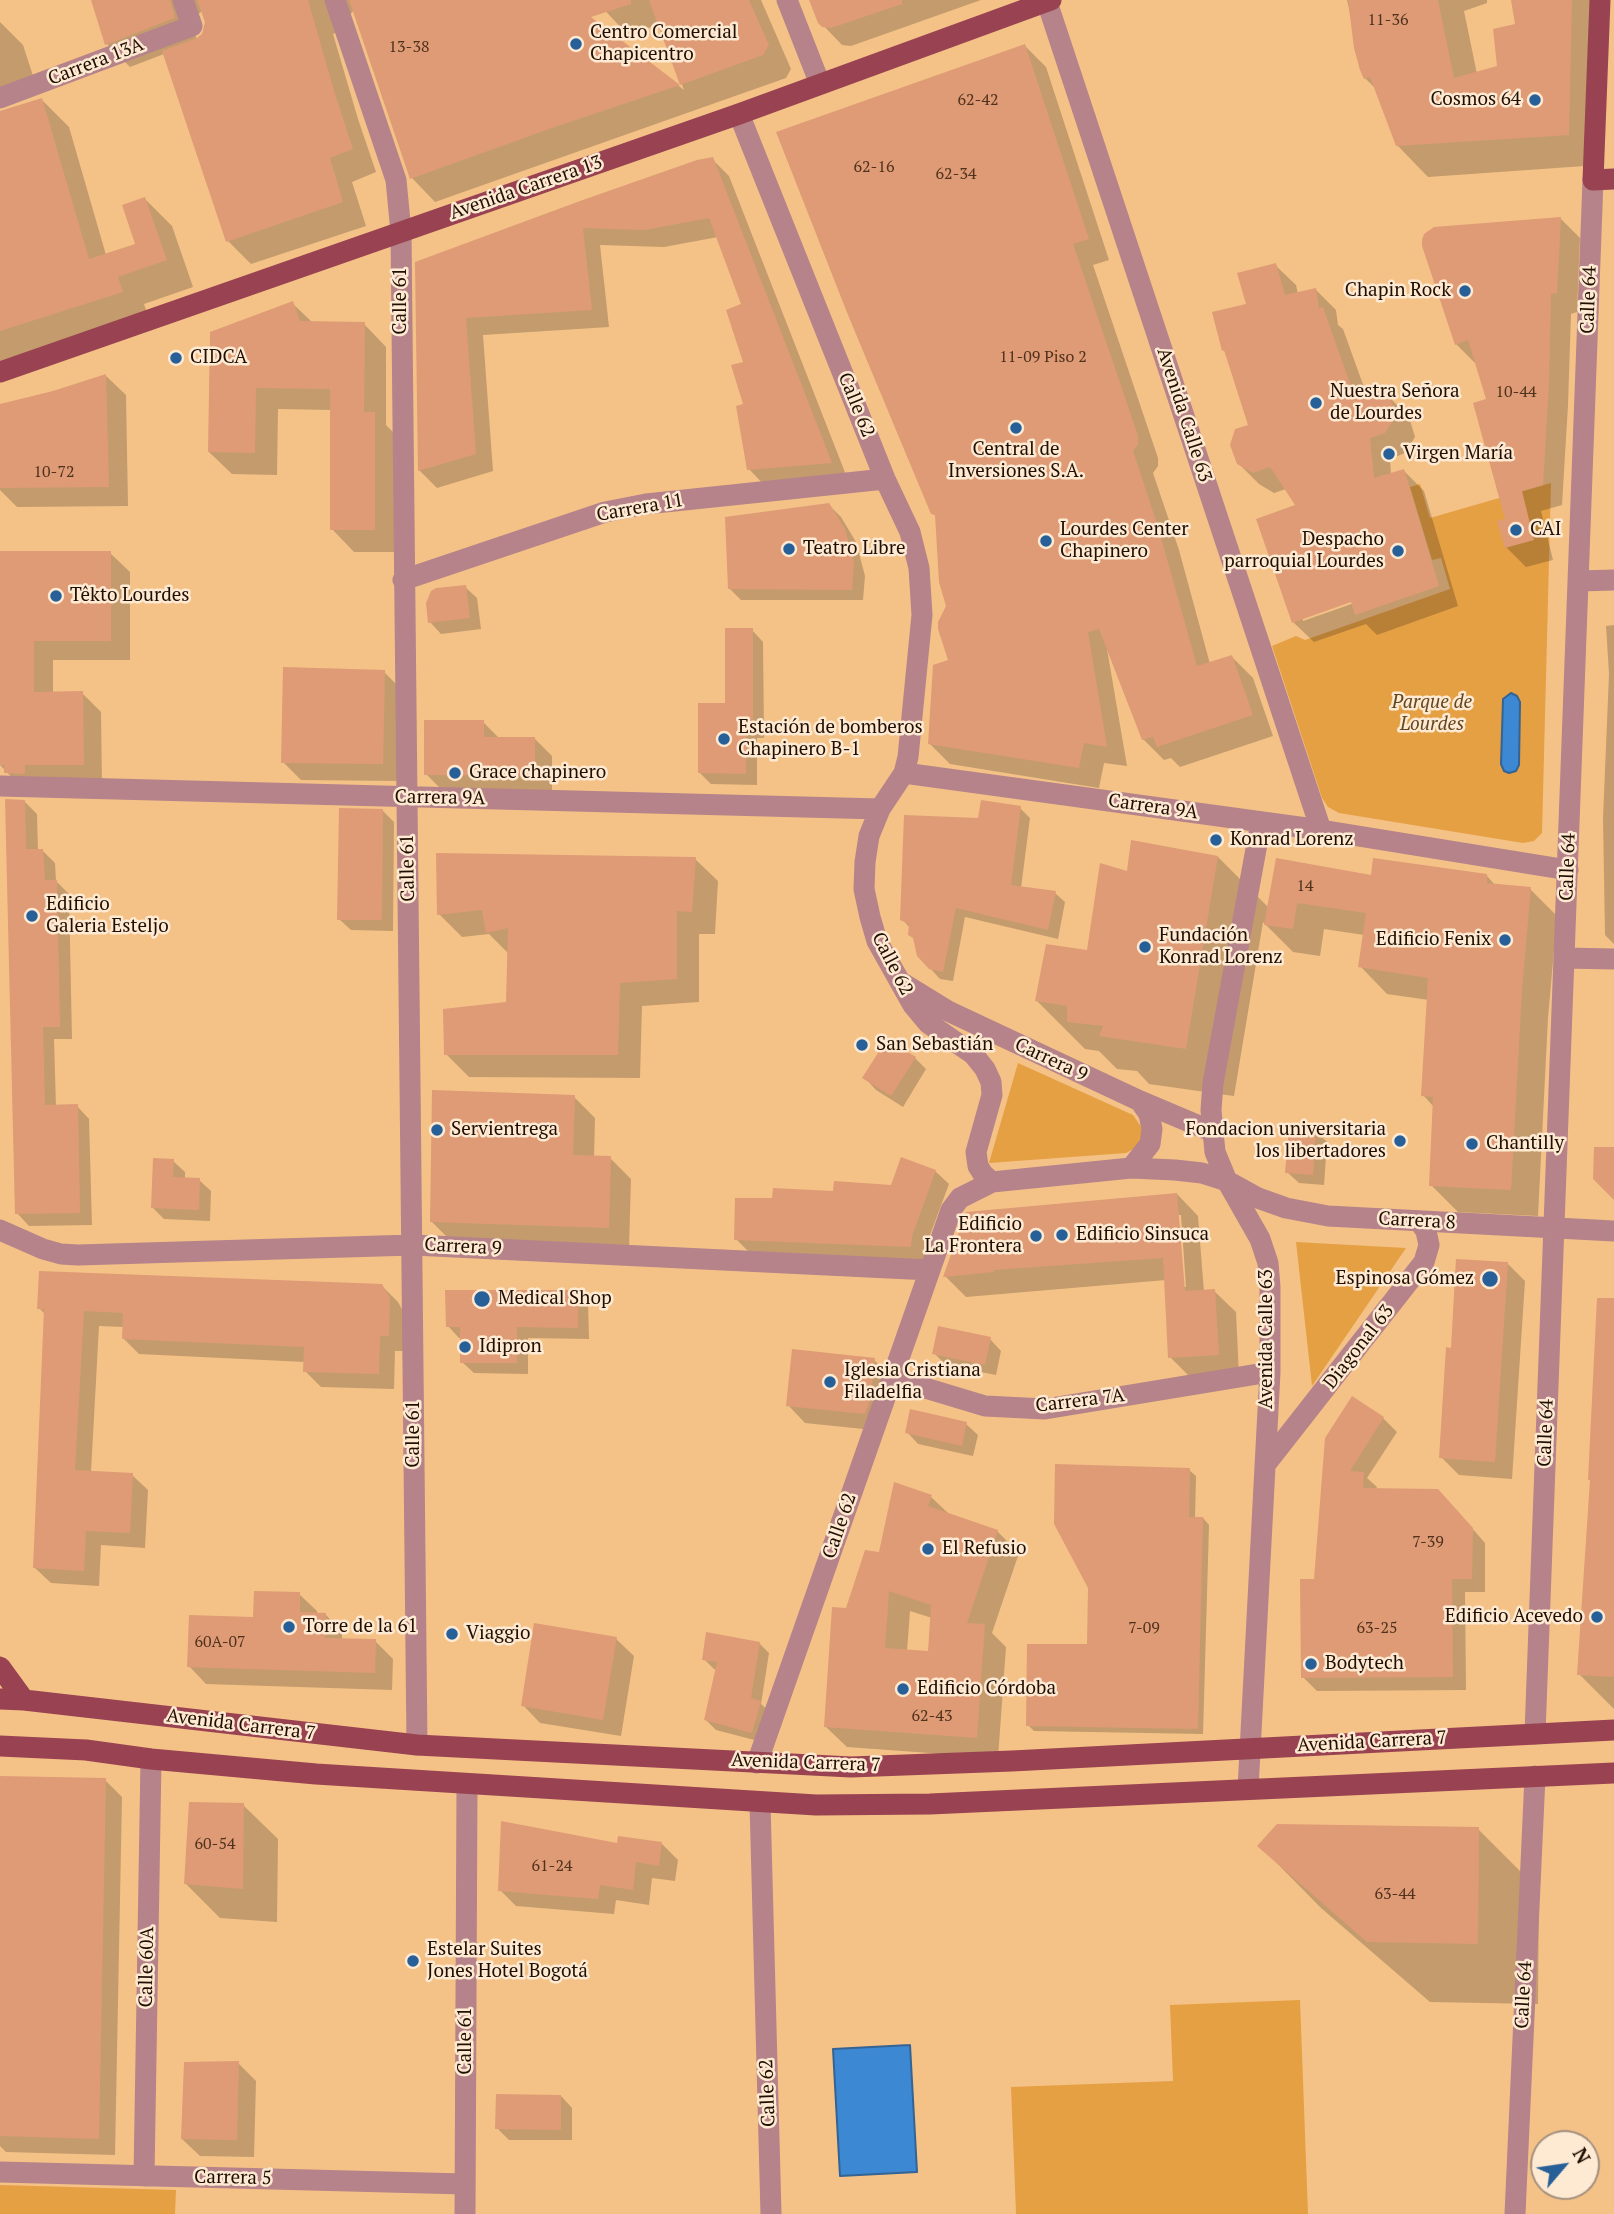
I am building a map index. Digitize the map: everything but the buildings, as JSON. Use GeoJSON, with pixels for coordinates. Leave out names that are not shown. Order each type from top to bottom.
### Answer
{"type":"FeatureCollection","features":[{"type":"Feature","properties":{"kind":"main road","name":"Calle 64"},"geometry":{"type":"LineString","coordinates":[[1600,0],[1603,180]]}},
{"type":"Feature","properties":{"kind":"main road","name":"Avenida Carrera 13"},"geometry":{"type":"LineString","coordinates":[[0,372],[739,114],[1048,1]]}},
{"type":"Feature","properties":{"kind":"main road"},"geometry":{"type":"LineString","coordinates":[[0,1667],[24,1700]]}},
{"type":"Feature","properties":{"kind":"main road","name":"Avenida Carrera 7"},"geometry":{"type":"LineString","coordinates":[[0,1699],[416,1745],[852,1767],[1614,1730]]}},
{"type":"Feature","properties":{"kind":"main road","name":"Avenida Carrera 7"},"geometry":{"type":"LineString","coordinates":[[0,1746],[56,1747],[316,1774],[760,1803],[930,1804],[1614,1773]]}},
{"type":"Feature","properties":{"kind":"street","name":"Carrera 13A"},"geometry":{"type":"LineString","coordinates":[[0,99],[191,26],[183,0]]}},
{"type":"Feature","properties":{"kind":"street","name":"Calle 61"},"geometry":{"type":"LineString","coordinates":[[335,0],[396,180],[401,232],[416,1745]]}},
{"type":"Feature","properties":{"kind":"street"},"geometry":{"type":"LineString","coordinates":[[788,0],[820,84]]}},
{"type":"Feature","properties":{"kind":"street","name":"Avenida Calle 63"},"geometry":{"type":"LineString","coordinates":[[1048,1],[1321,830]]}},
{"type":"Feature","properties":{"kind":"street","name":"Calle 62"},"geometry":{"type":"LineString","coordinates":[[739,114],[885,479],[910,532],[919,568],[922,604],[911,738],[904,774],[880,809],[869,836],[864,862],[864,889],[877,941],[896,978],[928,1023],[973,1055],[985,1069],[991,1082],[992,1096],[976,1152],[983,1174],[992,1182],[972,1191],[951,1210],[757,1763]]}},
{"type":"Feature","properties":{"kind":"street","name":"Calle 64"},"geometry":{"type":"LineString","coordinates":[[1535,1734],[1579,581],[1603,180]]}},
{"type":"Feature","properties":{"kind":"street","name":"Carrera 11"},"geometry":{"type":"LineString","coordinates":[[403,580],[605,512],[646,504],[885,479]]}},
{"type":"Feature","properties":{"kind":"street"},"geometry":{"type":"LineString","coordinates":[[1579,581],[1614,580]]}},
{"type":"Feature","properties":{"kind":"street","name":"Carrera 9A"},"geometry":{"type":"LineString","coordinates":[[904,774],[1321,830],[1568,870]]}},
{"type":"Feature","properties":{"kind":"street","name":"Carrera 9A"},"geometry":{"type":"LineString","coordinates":[[0,786],[880,809]]}},
{"type":"Feature","properties":{"kind":"street","name":"Avenida Calle 63"},"geometry":{"type":"LineString","coordinates":[[1248,1789],[1270,1372],[1269,1263],[1260,1239],[1214,1152],[1211,1131],[1213,1083],[1261,822]]}},
{"type":"Feature","properties":{"kind":"street"},"geometry":{"type":"LineString","coordinates":[[1564,958],[1614,959]]}},
{"type":"Feature","properties":{"kind":"street","name":"Carrera 9"},"geometry":{"type":"LineString","coordinates":[[896,978],[948,1011],[1140,1101],[1211,1131]]}},
{"type":"Feature","properties":{"kind":"street"},"geometry":{"type":"LineString","coordinates":[[1131,1168],[1150,1144],[1152,1129],[1149,1114],[1140,1101]]}},
{"type":"Feature","properties":{"kind":"street"},"geometry":{"type":"LineString","coordinates":[[992,1182],[1131,1168],[1202,1173],[1227,1181]]}},
{"type":"Feature","properties":{"kind":"street","name":"Carrera 8"},"geometry":{"type":"LineString","coordinates":[[1227,1181],[1258,1198],[1306,1213],[1614,1231]]}},
{"type":"Feature","properties":{"kind":"street","name":"Diagonal 63"},"geometry":{"type":"LineString","coordinates":[[1265,1465],[1424,1262],[1429,1245],[1426,1231],[1419,1221]]}},
{"type":"Feature","properties":{"kind":"street","name":"Carrera 9"},"geometry":{"type":"LineString","coordinates":[[0,1230],[43,1249],[78,1255],[413,1245],[930,1270]]}},
{"type":"Feature","properties":{"kind":"street","name":"Carrera 7A"},"geometry":{"type":"LineString","coordinates":[[892,1378],[985,1406],[1045,1409],[1270,1372]]}},
{"type":"Feature","properties":{"kind":"street","name":"Calle 60A"},"geometry":{"type":"LineString","coordinates":[[144,2176],[152,1759]]}},
{"type":"Feature","properties":{"kind":"street","name":"Calle 64"},"geometry":{"type":"LineString","coordinates":[[1515,2214],[1535,1776]]}},
{"type":"Feature","properties":{"kind":"street","name":"Calle 61"},"geometry":{"type":"LineString","coordinates":[[465,2214],[467,1784]]}},
{"type":"Feature","properties":{"kind":"street","name":"Calle 62"},"geometry":{"type":"LineString","coordinates":[[760,1803],[771,2214]]}},
{"type":"Feature","properties":{"kind":"street","name":"Carrera 5"},"geometry":{"type":"LineString","coordinates":[[0,2172],[465,2184]]}},
{"type":"Feature","properties":{"kind":"green space","name":"Parque de Lourdes"},"geometry":{"type":"Polygon","coordinates":[[[1551,483],[1542,833],[1534,841],[1523,843],[1339,813],[1328,807],[1322,798],[1272,646],[1296,636],[1305,640],[1450,589],[1441,558],[1432,560],[1410,487],[1420,484],[1430,518],[1551,483]]]}},
{"type":"Feature","properties":{"kind":"green space"},"geometry":{"type":"Polygon","coordinates":[[[1018,1063],[1133,1115],[1144,1131],[1141,1145],[1126,1153],[989,1163],[1018,1063]]]}},
{"type":"Feature","properties":{"kind":"green space"},"geometry":{"type":"Polygon","coordinates":[[[1296,1242],[1406,1248],[1312,1386],[1296,1242]]]}},
{"type":"Feature","properties":{"kind":"green space"},"geometry":{"type":"Polygon","coordinates":[[[1300,2000],[1308,2214],[1016,2214],[1011,2087],[1173,2081],[1170,2005],[1300,2000]]]}},
{"type":"Feature","properties":{"kind":"green space"},"geometry":{"type":"Polygon","coordinates":[[[0,2185],[176,2190],[175,2214],[0,2214],[0,2185]]]}},
{"type":"Feature","properties":{"kind":"water"},"geometry":{"type":"Polygon","coordinates":[[[1511,693],[1517,696],[1520,702],[1519,765],[1516,771],[1509,773],[1504,771],[1501,764],[1503,699],[1511,693]]]}},
{"type":"Feature","properties":{"kind":"water"},"geometry":{"type":"Polygon","coordinates":[[[910,2045],[917,2172],[840,2176],[833,2049],[910,2045]]]}},
{"type":"Feature","properties":{"kind":"place","name":"Centro Comercial Chapicentro"},"geometry":{"type":"Point","coordinates":[576,44]}},
{"type":"Feature","properties":{"kind":"place","name":"Cosmos 64"},"geometry":{"type":"Point","coordinates":[1535,100]}},
{"type":"Feature","properties":{"kind":"place","name":"Chapin Rock"},"geometry":{"type":"Point","coordinates":[1465,291]}},
{"type":"Feature","properties":{"kind":"place","name":"CIDCA"},"geometry":{"type":"Point","coordinates":[176,358]}},
{"type":"Feature","properties":{"kind":"place","name":"Nuestra Señora de Lourdes"},"geometry":{"type":"Point","coordinates":[1316,403]}},
{"type":"Feature","properties":{"kind":"place","name":"Central de Inversiones S.A."},"geometry":{"type":"Point","coordinates":[1016,428]}},
{"type":"Feature","properties":{"kind":"place","name":"Virgen María"},"geometry":{"type":"Point","coordinates":[1389,454]}},
{"type":"Feature","properties":{"kind":"place","name":"CAI"},"geometry":{"type":"Point","coordinates":[1516,530]}},
{"type":"Feature","properties":{"kind":"place","name":"Lourdes Center Chapinero"},"geometry":{"type":"Point","coordinates":[1046,541]}},
{"type":"Feature","properties":{"kind":"place","name":"Teatro Libre"},"geometry":{"type":"Point","coordinates":[789,549]}},
{"type":"Feature","properties":{"kind":"place","name":"Despacho parroquial Lourdes"},"geometry":{"type":"Point","coordinates":[1398,551]}},
{"type":"Feature","properties":{"kind":"place","name":"Têkto Lourdes"},"geometry":{"type":"Point","coordinates":[56,596]}},
{"type":"Feature","properties":{"kind":"place","name":"Estación de bomberos Chapinero B-1"},"geometry":{"type":"Point","coordinates":[724,739]}},
{"type":"Feature","properties":{"kind":"place","name":"Grace chapinero"},"geometry":{"type":"Point","coordinates":[455,773]}},
{"type":"Feature","properties":{"kind":"place","name":"Konrad Lorenz"},"geometry":{"type":"Point","coordinates":[1216,840]}},
{"type":"Feature","properties":{"kind":"place","name":"Edificio Galeria Esteljo"},"geometry":{"type":"Point","coordinates":[32,916]}},
{"type":"Feature","properties":{"kind":"place","name":"Edificio Fenix"},"geometry":{"type":"Point","coordinates":[1505,940]}},
{"type":"Feature","properties":{"kind":"place","name":"Fundación Konrad Lorenz"},"geometry":{"type":"Point","coordinates":[1145,947]}},
{"type":"Feature","properties":{"kind":"place","name":"San Sebastián"},"geometry":{"type":"Point","coordinates":[862,1045]}},
{"type":"Feature","properties":{"kind":"place","name":"Servientrega"},"geometry":{"type":"Point","coordinates":[437,1130]}},
{"type":"Feature","properties":{"kind":"place","name":"Fondacion universitaria los libertadores"},"geometry":{"type":"Point","coordinates":[1400,1141]}},
{"type":"Feature","properties":{"kind":"place","name":"Chantilly"},"geometry":{"type":"Point","coordinates":[1472,1144]}},
{"type":"Feature","properties":{"kind":"place","name":"Edificio Sinsuca"},"geometry":{"type":"Point","coordinates":[1062,1235]}},
{"type":"Feature","properties":{"kind":"place","name":"Edificio La Frontera"},"geometry":{"type":"Point","coordinates":[1036,1236]}},
{"type":"Feature","properties":{"kind":"place","name":"Espinosa Gómez"},"geometry":{"type":"Point","coordinates":[1490,1279]}},
{"type":"Feature","properties":{"kind":"place","name":"Medical Shop"},"geometry":{"type":"Point","coordinates":[482,1299]}},
{"type":"Feature","properties":{"kind":"place","name":"Idipron"},"geometry":{"type":"Point","coordinates":[465,1347]}},
{"type":"Feature","properties":{"kind":"place","name":"Iglesia Cristiana Filadelfia"},"geometry":{"type":"Point","coordinates":[830,1382]}},
{"type":"Feature","properties":{"kind":"place","name":"El Refusio"},"geometry":{"type":"Point","coordinates":[928,1549]}},
{"type":"Feature","properties":{"kind":"place","name":"Edificio Acevedo"},"geometry":{"type":"Point","coordinates":[1597,1617]}},
{"type":"Feature","properties":{"kind":"place","name":"Torre de la 61"},"geometry":{"type":"Point","coordinates":[289,1627]}},
{"type":"Feature","properties":{"kind":"place","name":"Viaggio"},"geometry":{"type":"Point","coordinates":[452,1634]}},
{"type":"Feature","properties":{"kind":"place","name":"Bodytech"},"geometry":{"type":"Point","coordinates":[1311,1664]}},
{"type":"Feature","properties":{"kind":"place","name":"Edificio Córdoba"},"geometry":{"type":"Point","coordinates":[903,1689]}},
{"type":"Feature","properties":{"kind":"place","name":"Estelar Suites Jones Hotel Bogotá"},"geometry":{"type":"Point","coordinates":[413,1961]}}]}
